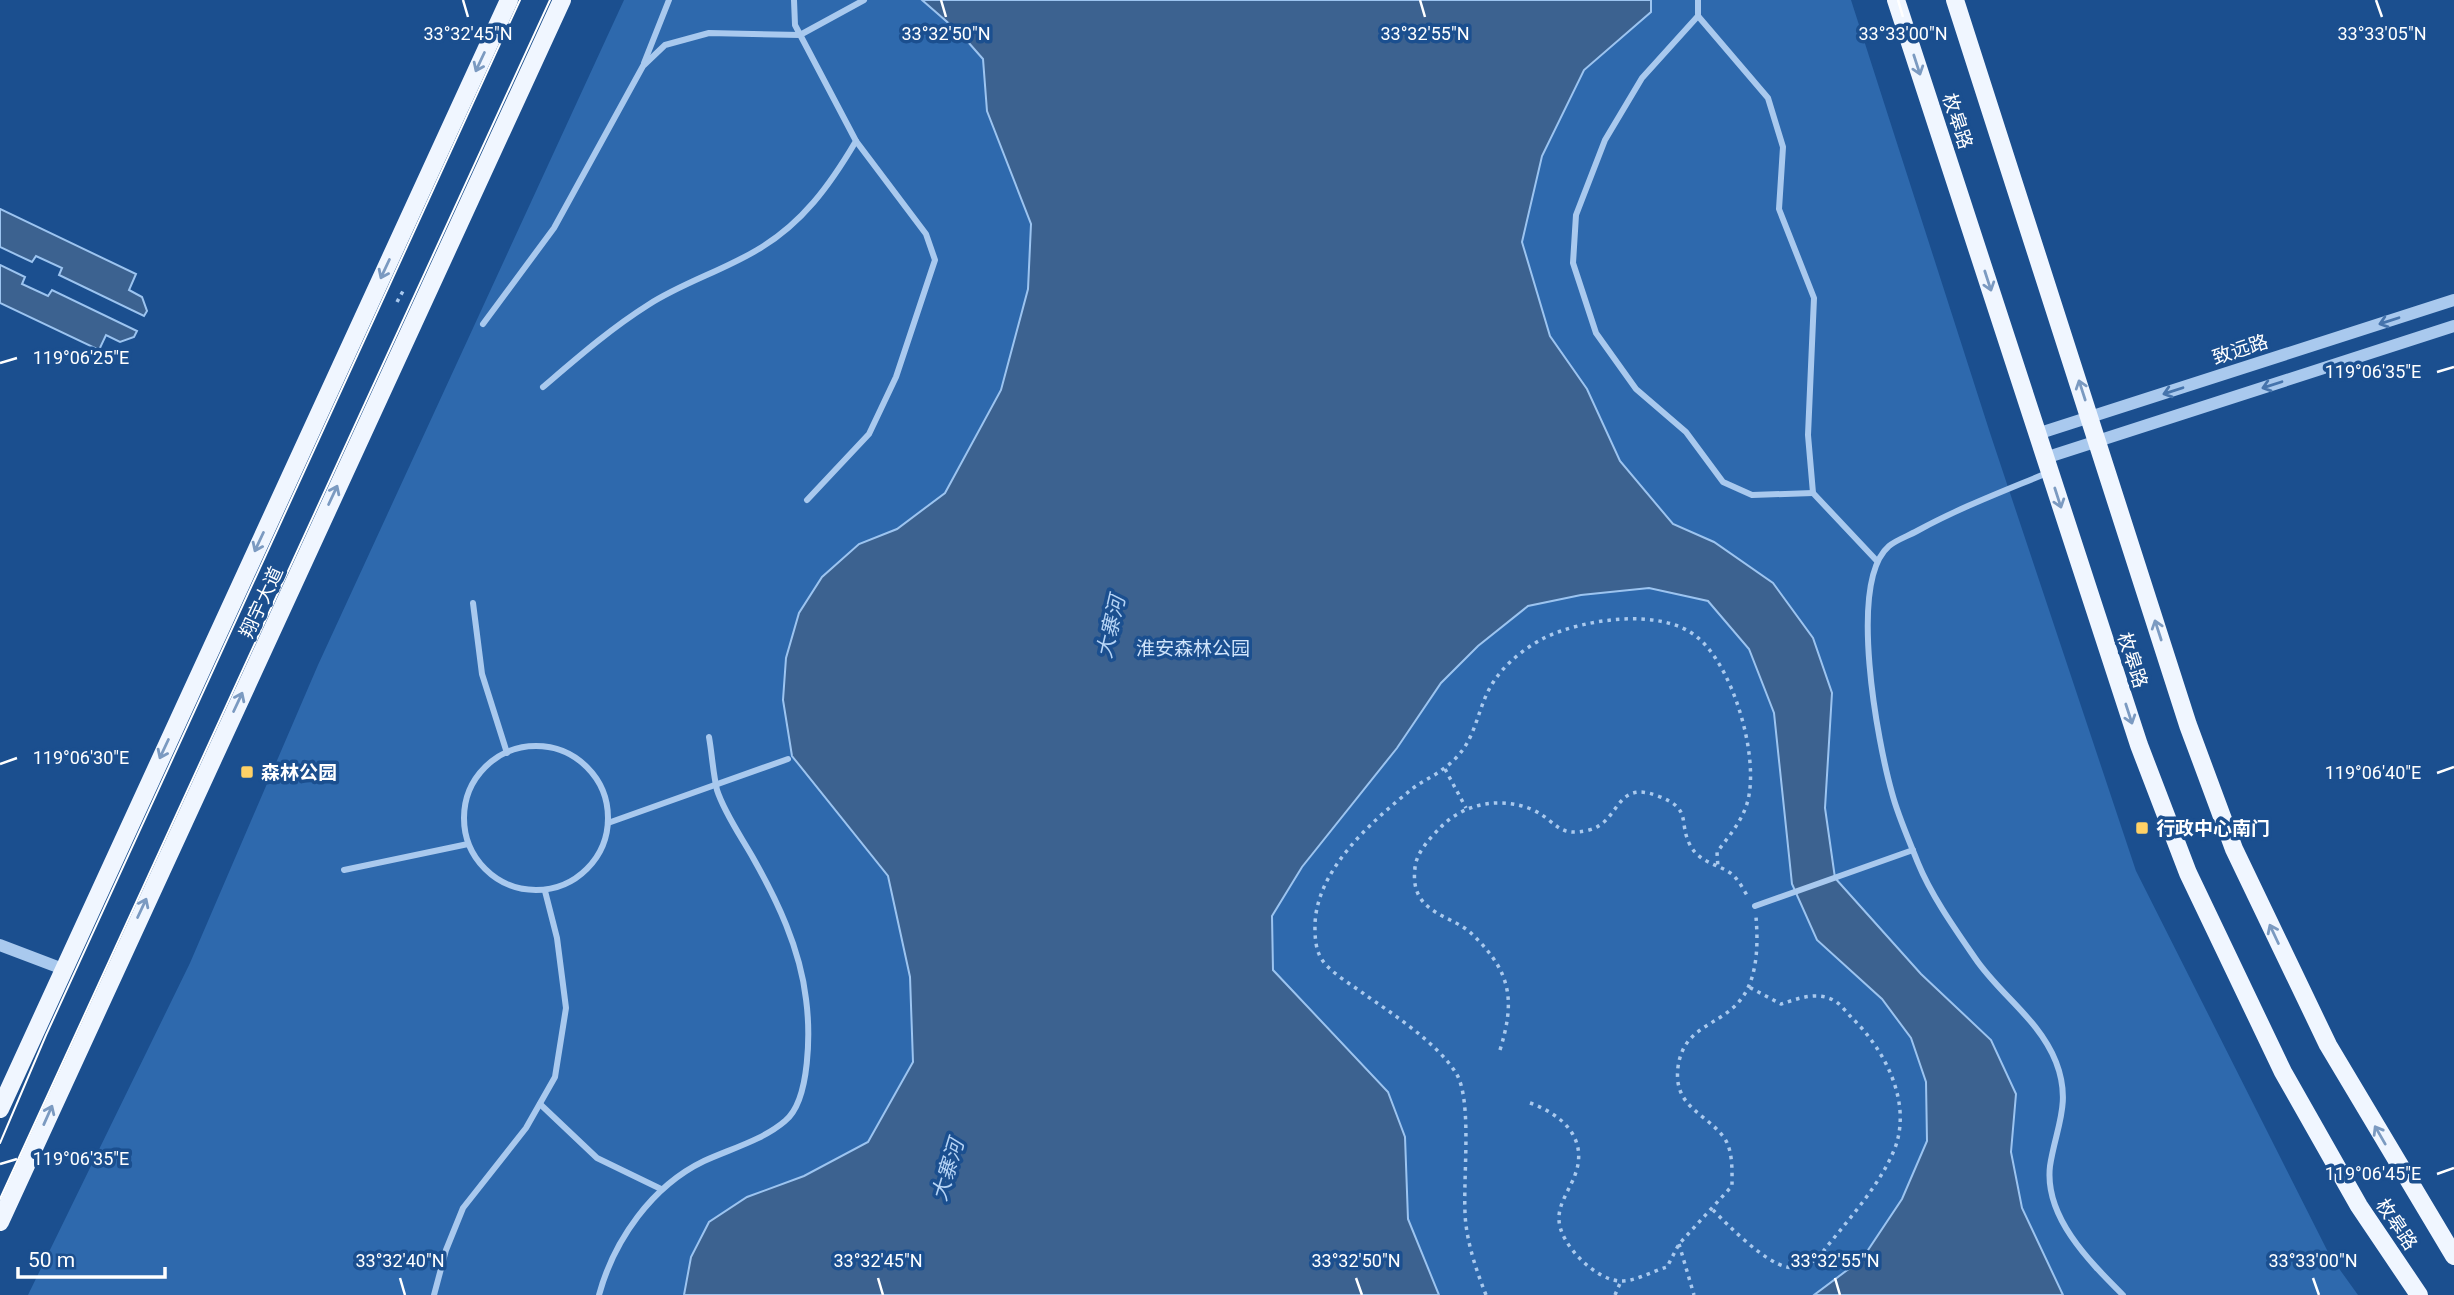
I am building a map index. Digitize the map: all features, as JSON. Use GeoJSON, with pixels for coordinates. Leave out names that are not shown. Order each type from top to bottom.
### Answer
{"type":"FeatureCollection","features":[{"type":"Feature","properties":{"kind":"main road","name":"翔宇大道"},"geometry":{"type":"LineString","coordinates":[[0,1109],[509,0]]}},
{"type":"Feature","properties":{"kind":"main road","name":"翔宇大道"},"geometry":{"type":"LineString","coordinates":[[0,1222],[562,0]]}},
{"type":"Feature","properties":{"kind":"main road","name":"枚皋路"},"geometry":{"type":"LineString","coordinates":[[1896,0],[2139,745],[2203,908],[2283,1072],[2359,1206],[2419,1295]]}},
{"type":"Feature","properties":{"kind":"main road","name":"枚皋路"},"geometry":{"type":"LineString","coordinates":[[1955,0],[2188,725],[2234,849],[2328,1045],[2454,1256]]}},
{"type":"Feature","properties":{"kind":"street"},"geometry":{"type":"LineString","coordinates":[[483,324],[554,228],[643,66],[669,0]]}},
{"type":"Feature","properties":{"kind":"street"},"geometry":{"type":"LineString","coordinates":[[794,0],[795,25],[856,141],[926,234],[935,260],[896,377],[869,434],[807,500]]}},
{"type":"Feature","properties":{"kind":"street"},"geometry":{"type":"LineString","coordinates":[[643,66],[665,46],[709,33],[800,35],[864,0]]}},
{"type":"Feature","properties":{"kind":"street"},"geometry":{"type":"LineString","coordinates":[[1698,0],[1698,16],[1768,98],[1783,147],[1779,209],[1814,298],[1808,435],[1813,493],[1877,561]]}},
{"type":"Feature","properties":{"kind":"street"},"geometry":{"type":"LineString","coordinates":[[1698,16],[1642,78],[1605,140],[1576,215],[1573,262],[1596,333],[1636,389],[1686,432],[1723,482],[1752,495],[1813,493]]}},
{"type":"Feature","properties":{"kind":"street"},"geometry":{"type":"LineString","coordinates":[[544,387],[595,342],[650,303],[759,250],[797,220],[828,188],[856,141]]}},
{"type":"Feature","properties":{"kind":"street","name":"致远路"},"geometry":{"type":"LineString","coordinates":[[2037,435],[2454,300]]}},
{"type":"Feature","properties":{"kind":"street"},"geometry":{"type":"LineString","coordinates":[[2123,1295],[2064,1227],[2052,1195],[2050,1166],[2060,1130],[2064,1097],[2056,1062],[2038,1029],[1976,960],[1919,866],[1892,794],[1870,672],[1867,599],[1877,561],[1889,546],[1944,516],[2098,441],[2454,326]]}},
{"type":"Feature","properties":{"kind":"street"},"geometry":{"type":"LineString","coordinates":[[473,603],[482,674],[507,753]]}},
{"type":"Feature","properties":{"kind":"street"},"geometry":{"type":"LineString","coordinates":[[599,1295],[605,1274],[638,1216],[661,1189],[701,1163],[787,1120],[803,1086],[810,1040],[806,995],[796,950],[770,887],[717,785],[709,737]]}},
{"type":"Feature","properties":{"kind":"street"},"geometry":{"type":"LineString","coordinates":[[541,746],[565,751],[585,764],[600,783],[608,806],[608,823],[601,852],[587,871],[568,884],[545,891],[521,889],[498,880],[481,864],[468,844],[464,820],[467,796],[478,775],[496,758],[517,748],[541,746]]}},
{"type":"Feature","properties":{"kind":"street"},"geometry":{"type":"LineString","coordinates":[[608,823],[788,760]]}},
{"type":"Feature","properties":{"kind":"street"},"geometry":{"type":"LineString","coordinates":[[344,870],[468,844]]}},
{"type":"Feature","properties":{"kind":"street"},"geometry":{"type":"LineString","coordinates":[[1755,906],[1913,850]]}},
{"type":"Feature","properties":{"kind":"street"},"geometry":{"type":"LineString","coordinates":[[434,1295],[446,1250],[463,1208],[526,1128],[555,1077],[566,1008],[557,938],[545,891]]}},
{"type":"Feature","properties":{"kind":"street"},"geometry":{"type":"LineString","coordinates":[[0,945],[63,969]]}},
{"type":"Feature","properties":{"kind":"street"},"geometry":{"type":"LineString","coordinates":[[540,1104],[597,1158],[661,1189]]}},
{"type":"Feature","properties":{"kind":"path"},"geometry":{"type":"LineString","coordinates":[[397,302],[403,291]]}},
{"type":"Feature","properties":{"kind":"path"},"geometry":{"type":"LineString","coordinates":[[1486,1295],[1474,1264],[1465,1223],[1464,1109],[1458,1075],[1399,1018],[1341,977],[1319,956],[1315,928],[1321,893],[1338,863],[1363,835],[1414,787],[1445,769],[1463,750],[1492,683],[1511,660],[1545,638],[1576,627],[1615,619],[1674,624],[1696,636],[1731,682],[1747,741],[1748,798],[1737,826],[1717,852],[1718,869]]}},
{"type":"Feature","properties":{"kind":"path"},"geometry":{"type":"LineString","coordinates":[[1445,769],[1466,808]]}},
{"type":"Feature","properties":{"kind":"path"},"geometry":{"type":"LineString","coordinates":[[1500,1051],[1509,1021],[1510,993],[1502,976],[1472,933],[1436,915],[1419,895],[1415,867],[1428,841],[1447,820],[1466,808],[1506,802],[1534,810],[1559,831],[1574,832],[1593,829],[1613,813],[1623,796],[1640,791],[1675,804],[1685,819],[1690,845],[1707,864],[1732,875],[1755,906],[1758,935],[1753,971],[1743,996],[1717,1019],[1684,1042],[1678,1069],[1679,1090],[1692,1110],[1711,1124],[1726,1141],[1732,1165],[1732,1186],[1713,1210],[1679,1244],[1667,1267],[1621,1281],[1609,1278],[1581,1260],[1565,1244],[1559,1220],[1579,1158],[1566,1122],[1551,1111],[1530,1103]]}},
{"type":"Feature","properties":{"kind":"path"},"geometry":{"type":"LineString","coordinates":[[1713,1210],[1739,1237],[1764,1254],[1787,1268],[1803,1267],[1818,1258],[1884,1169],[1895,1147],[1901,1119],[1889,1068],[1871,1040],[1834,1000],[1819,995],[1781,1004],[1747,986]]}},
{"type":"Feature","properties":{"kind":"path"},"geometry":{"type":"LineString","coordinates":[[1679,1244],[1694,1295]]}},
{"type":"Feature","properties":{"kind":"path"},"geometry":{"type":"LineString","coordinates":[[1615,1295],[1621,1281]]}},
{"type":"Feature","properties":{"kind":"green space","name":"淮安森林公园"},"geometry":{"type":"Polygon","coordinates":[[[624,0],[1851,0],[1991,436],[2136,871],[2330,1256],[2358,1295],[28,1295],[190,963],[318,665],[624,0]]]}},
{"type":"Feature","properties":{"kind":"water","name":"大寨河"},"geometry":{"type":"Polygon","coordinates":[[[922,0],[1651,0],[1651,12],[1584,70],[1542,156],[1522,242],[1550,336],[1587,389],[1620,461],[1673,524],[1714,542],[1773,583],[1813,638],[1832,693],[1825,808],[1835,878],[1921,974],[1991,1040],[2016,1094],[2011,1152],[2022,1208],[2063,1295],[1814,1295],[1862,1259],[1902,1199],[1927,1141],[1926,1082],[1911,1038],[1882,999],[1817,940],[1792,884],[1774,713],[1749,649],[1708,601],[1649,588],[1581,595],[1528,606],[1478,646],[1441,683],[1397,748],[1302,867],[1272,916],[1273,970],[1388,1092],[1405,1137],[1408,1219],[1439,1295],[684,1295],[691,1257],[709,1222],[747,1197],[804,1176],[868,1142],[913,1062],[910,977],[888,876],[792,756],[783,700],[786,658],[799,613],[822,577],[859,544],[897,529],[945,493],[1001,390],[1028,289],[1031,224],[987,111],[983,59],[961,34],[922,0]]]}},
{"type":"Feature","properties":{"kind":"water"},"geometry":{"type":"Polygon","coordinates":[[[0,209],[136,274],[129,290],[142,297],[147,311],[144,316],[59,275],[62,268],[36,256],[32,262],[0,247],[0,209]]]}},
{"type":"Feature","properties":{"kind":"water"},"geometry":{"type":"Polygon","coordinates":[[[0,265],[25,277],[22,284],[48,296],[52,290],[137,331],[134,337],[120,342],[106,335],[99,350],[0,303],[0,265]]]}},
{"type":"Feature","properties":{"kind":"tram line"},"geometry":{"type":"LineString","coordinates":[[0,1143],[46,1035],[520,0]]}},
{"type":"Feature","properties":{"kind":"tram line"},"geometry":{"type":"LineString","coordinates":[[0,1199],[550,0]]}},
{"type":"Feature","properties":{"kind":"place","name":"森林公园"},"geometry":{"type":"Point","coordinates":[247,772]}},
{"type":"Feature","properties":{"kind":"place","name":"行政中心南门"},"geometry":{"type":"Point","coordinates":[2142,828]}}]}
